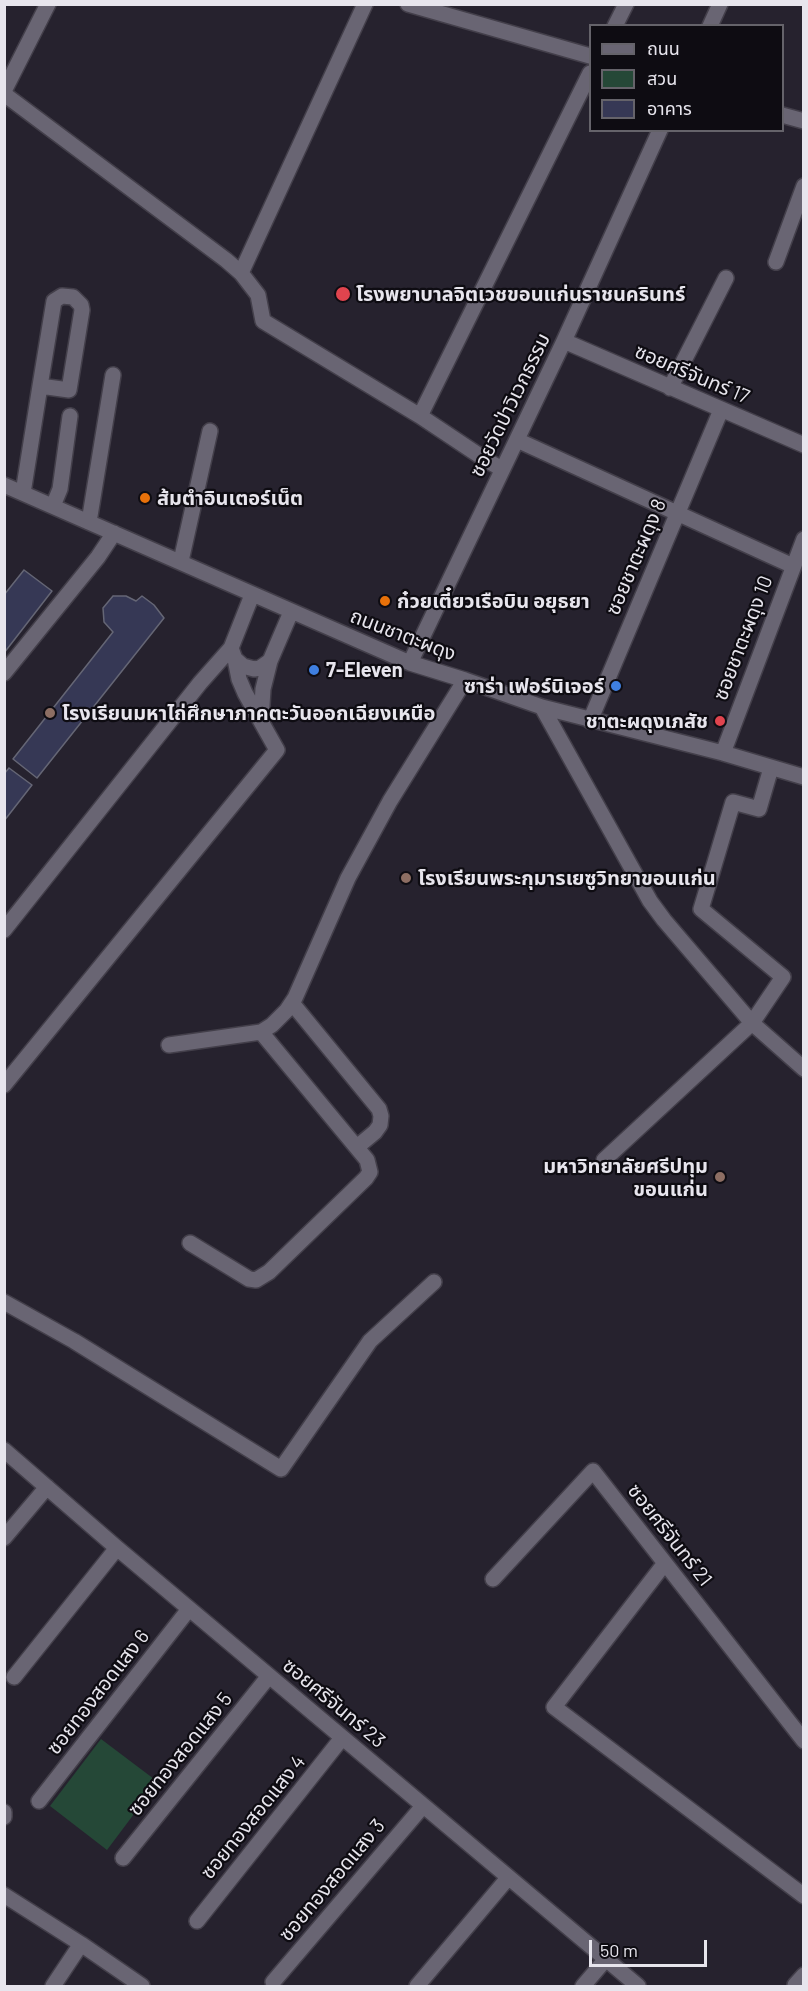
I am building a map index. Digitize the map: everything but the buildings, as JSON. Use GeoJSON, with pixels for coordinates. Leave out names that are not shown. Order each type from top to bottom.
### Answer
{"type":"FeatureCollection","features":[{"type":"Feature","properties":{"kind":"street"},"geometry":{"type":"LineString","coordinates":[[48,4],[4,93],[241,273],[258,295],[263,321],[420,416],[502,469]]}},
{"type":"Feature","properties":{"kind":"street"},"geometry":{"type":"LineString","coordinates":[[241,273],[365,4]]}},
{"type":"Feature","properties":{"kind":"street"},"geometry":{"type":"LineString","coordinates":[[408,4],[589,55]]}},
{"type":"Feature","properties":{"kind":"street"},"geometry":{"type":"LineString","coordinates":[[616,24],[626,4]]}},
{"type":"Feature","properties":{"kind":"street"},"geometry":{"type":"LineString","coordinates":[[711,24],[720,4]]}},
{"type":"Feature","properties":{"kind":"street"},"geometry":{"type":"LineString","coordinates":[[420,416],[589,78]]}},
{"type":"Feature","properties":{"kind":"street"},"geometry":{"type":"LineString","coordinates":[[784,115],[804,121]]}},
{"type":"Feature","properties":{"kind":"street","name":"ซอยวัดป่าวิเวกธรรม"},"geometry":{"type":"LineString","coordinates":[[410,663],[564,341],[659,132]]}},
{"type":"Feature","properties":{"kind":"street"},"geometry":{"type":"LineString","coordinates":[[776,262],[804,186]]}},
{"type":"Feature","properties":{"kind":"street"},"geometry":{"type":"LineString","coordinates":[[670,388],[726,279]]}},
{"type":"Feature","properties":{"kind":"street"},"geometry":{"type":"LineString","coordinates":[[23,493],[40,386],[54,300],[62,296],[72,297],[81,305],[82,310],[69,390],[40,386]]}},
{"type":"Feature","properties":{"kind":"street","name":"ซอยศรีจันทร์ 17"},"geometry":{"type":"LineString","coordinates":[[564,341],[804,445]]}},
{"type":"Feature","properties":{"kind":"street"},"geometry":{"type":"LineString","coordinates":[[90,522],[113,375]]}},
{"type":"Feature","properties":{"kind":"street","name":"ซอยชาตะผดุง 8"},"geometry":{"type":"LineString","coordinates":[[590,721],[721,410]]}},
{"type":"Feature","properties":{"kind":"street"},"geometry":{"type":"LineString","coordinates":[[53,506],[60,489],[70,416]]}},
{"type":"Feature","properties":{"kind":"street"},"geometry":{"type":"LineString","coordinates":[[181,561],[210,431]]}},
{"type":"Feature","properties":{"kind":"street"},"geometry":{"type":"LineString","coordinates":[[517,440],[793,566]]}},
{"type":"Feature","properties":{"kind":"street","name":"ถนนชาตะผดุง"},"geometry":{"type":"LineString","coordinates":[[4,484],[410,663],[590,721],[723,753],[804,777]]}},
{"type":"Feature","properties":{"kind":"street"},"geometry":{"type":"LineString","coordinates":[[4,673],[98,557],[114,533]]}},
{"type":"Feature","properties":{"kind":"street","name":"ซอยชาตะผดุง 10"},"geometry":{"type":"LineString","coordinates":[[723,753],[804,538]]}},
{"type":"Feature","properties":{"kind":"street"},"geometry":{"type":"LineString","coordinates":[[4,930],[200,683],[233,653],[252,595]]}},
{"type":"Feature","properties":{"kind":"street"},"geometry":{"type":"LineString","coordinates":[[261,721],[261,706],[270,661],[291,612]]}},
{"type":"Feature","properties":{"kind":"street"},"geometry":{"type":"LineString","coordinates":[[233,653],[243,666],[254,669],[270,661]]}},
{"type":"Feature","properties":{"kind":"street"},"geometry":{"type":"LineString","coordinates":[[4,1085],[277,750],[242,686],[233,653]]}},
{"type":"Feature","properties":{"kind":"street"},"geometry":{"type":"LineString","coordinates":[[169,1045],[261,1032],[272,1025],[291,1003],[348,878],[390,801],[465,680]]}},
{"type":"Feature","properties":{"kind":"street"},"geometry":{"type":"LineString","coordinates":[[542,707],[651,901],[673,932],[752,1023],[804,1069]]}},
{"type":"Feature","properties":{"kind":"street"},"geometry":{"type":"LineString","coordinates":[[604,1160],[752,1023],[783,977],[701,909],[733,802],[759,810],[771,768]]}},
{"type":"Feature","properties":{"kind":"street"},"geometry":{"type":"LineString","coordinates":[[291,1003],[379,1109],[380,1125],[357,1147]]}},
{"type":"Feature","properties":{"kind":"street"},"geometry":{"type":"LineString","coordinates":[[190,1243],[249,1279],[256,1280],[263,1277],[366,1178],[369,1172],[369,1165],[357,1147],[261,1032]]}},
{"type":"Feature","properties":{"kind":"street"},"geometry":{"type":"LineString","coordinates":[[4,1302],[74,1341],[281,1469],[369,1341],[435,1282]]}},
{"type":"Feature","properties":{"kind":"street","name":"ซอยศรีจันทร์ 23"},"geometry":{"type":"LineString","coordinates":[[4,1450],[189,1609],[638,1986]]}},
{"type":"Feature","properties":{"kind":"street","name":"ซอยศรีจันทร์ 21"},"geometry":{"type":"LineString","coordinates":[[493,1579],[593,1471],[804,1741]]}},
{"type":"Feature","properties":{"kind":"street"},"geometry":{"type":"LineString","coordinates":[[4,1538],[47,1487]]}},
{"type":"Feature","properties":{"kind":"street"},"geometry":{"type":"LineString","coordinates":[[14,1677],[117,1548]]}},
{"type":"Feature","properties":{"kind":"street"},"geometry":{"type":"LineString","coordinates":[[665,1563],[554,1707],[804,1896]]}},
{"type":"Feature","properties":{"kind":"street","name":"ซอยทองสอดแสง 6"},"geometry":{"type":"LineString","coordinates":[[39,1801],[189,1609]]}},
{"type":"Feature","properties":{"kind":"street","name":"ซอยทองสอดแสง 5"},"geometry":{"type":"LineString","coordinates":[[123,1858],[269,1676]]}},
{"type":"Feature","properties":{"kind":"street","name":"ซอยทองสอดแสง 4"},"geometry":{"type":"LineString","coordinates":[[197,1921],[342,1738]]}},
{"type":"Feature","properties":{"kind":"street","name":"ซอยทองสอดแสง 3"},"geometry":{"type":"LineString","coordinates":[[273,1982],[423,1806]]}},
{"type":"Feature","properties":{"kind":"street"},"geometry":{"type":"LineString","coordinates":[[417,1986],[508,1878]]}},
{"type":"Feature","properties":{"kind":"street"},"geometry":{"type":"LineString","coordinates":[[4,1895],[142,1986]]}},
{"type":"Feature","properties":{"kind":"street"},"geometry":{"type":"LineString","coordinates":[[53,1986],[81,1944]]}},
{"type":"Feature","properties":{"kind":"street"},"geometry":{"type":"LineString","coordinates":[[583,1986],[606,1959]]}},
{"type":"Feature","properties":{"kind":"green space"},"geometry":{"type":"Polygon","coordinates":[[[101,1739],[158,1782],[107,1850],[50,1806],[101,1739]]]}},
{"type":"Feature","properties":{"kind":"place","name":"โรงพยาบาลจิตเวชขอนแก่นราชนครินทร์"},"geometry":{"type":"Point","coordinates":[343,294]}},
{"type":"Feature","properties":{"kind":"place","name":"ส้มตำอินเตอร์เน็ต"},"geometry":{"type":"Point","coordinates":[145,498]}},
{"type":"Feature","properties":{"kind":"place","name":"ก๋วยเตี๋ยวเรือบิน อยุธยา"},"geometry":{"type":"Point","coordinates":[385,601]}},
{"type":"Feature","properties":{"kind":"place","name":"7-Eleven"},"geometry":{"type":"Point","coordinates":[314,670]}},
{"type":"Feature","properties":{"kind":"place","name":"ซาร่า เฟอร์นิเจอร์"},"geometry":{"type":"Point","coordinates":[616,686]}},
{"type":"Feature","properties":{"kind":"place","name":"โรงเรียนมหาไถ่ศึกษาภาคตะวันออกเฉียงเหนือ"},"geometry":{"type":"Point","coordinates":[50,713]}},
{"type":"Feature","properties":{"kind":"place","name":"ชาตะผดุงเภสัช"},"geometry":{"type":"Point","coordinates":[720,721]}},
{"type":"Feature","properties":{"kind":"place","name":"โรงเรียนพระกุมารเยซูวิทยาขอนแก่น"},"geometry":{"type":"Point","coordinates":[406,878]}},
{"type":"Feature","properties":{"kind":"place","name":"มหาวิทยาลัยศรีปทุม ขอนแก่น"},"geometry":{"type":"Point","coordinates":[720,1177]}}]}
